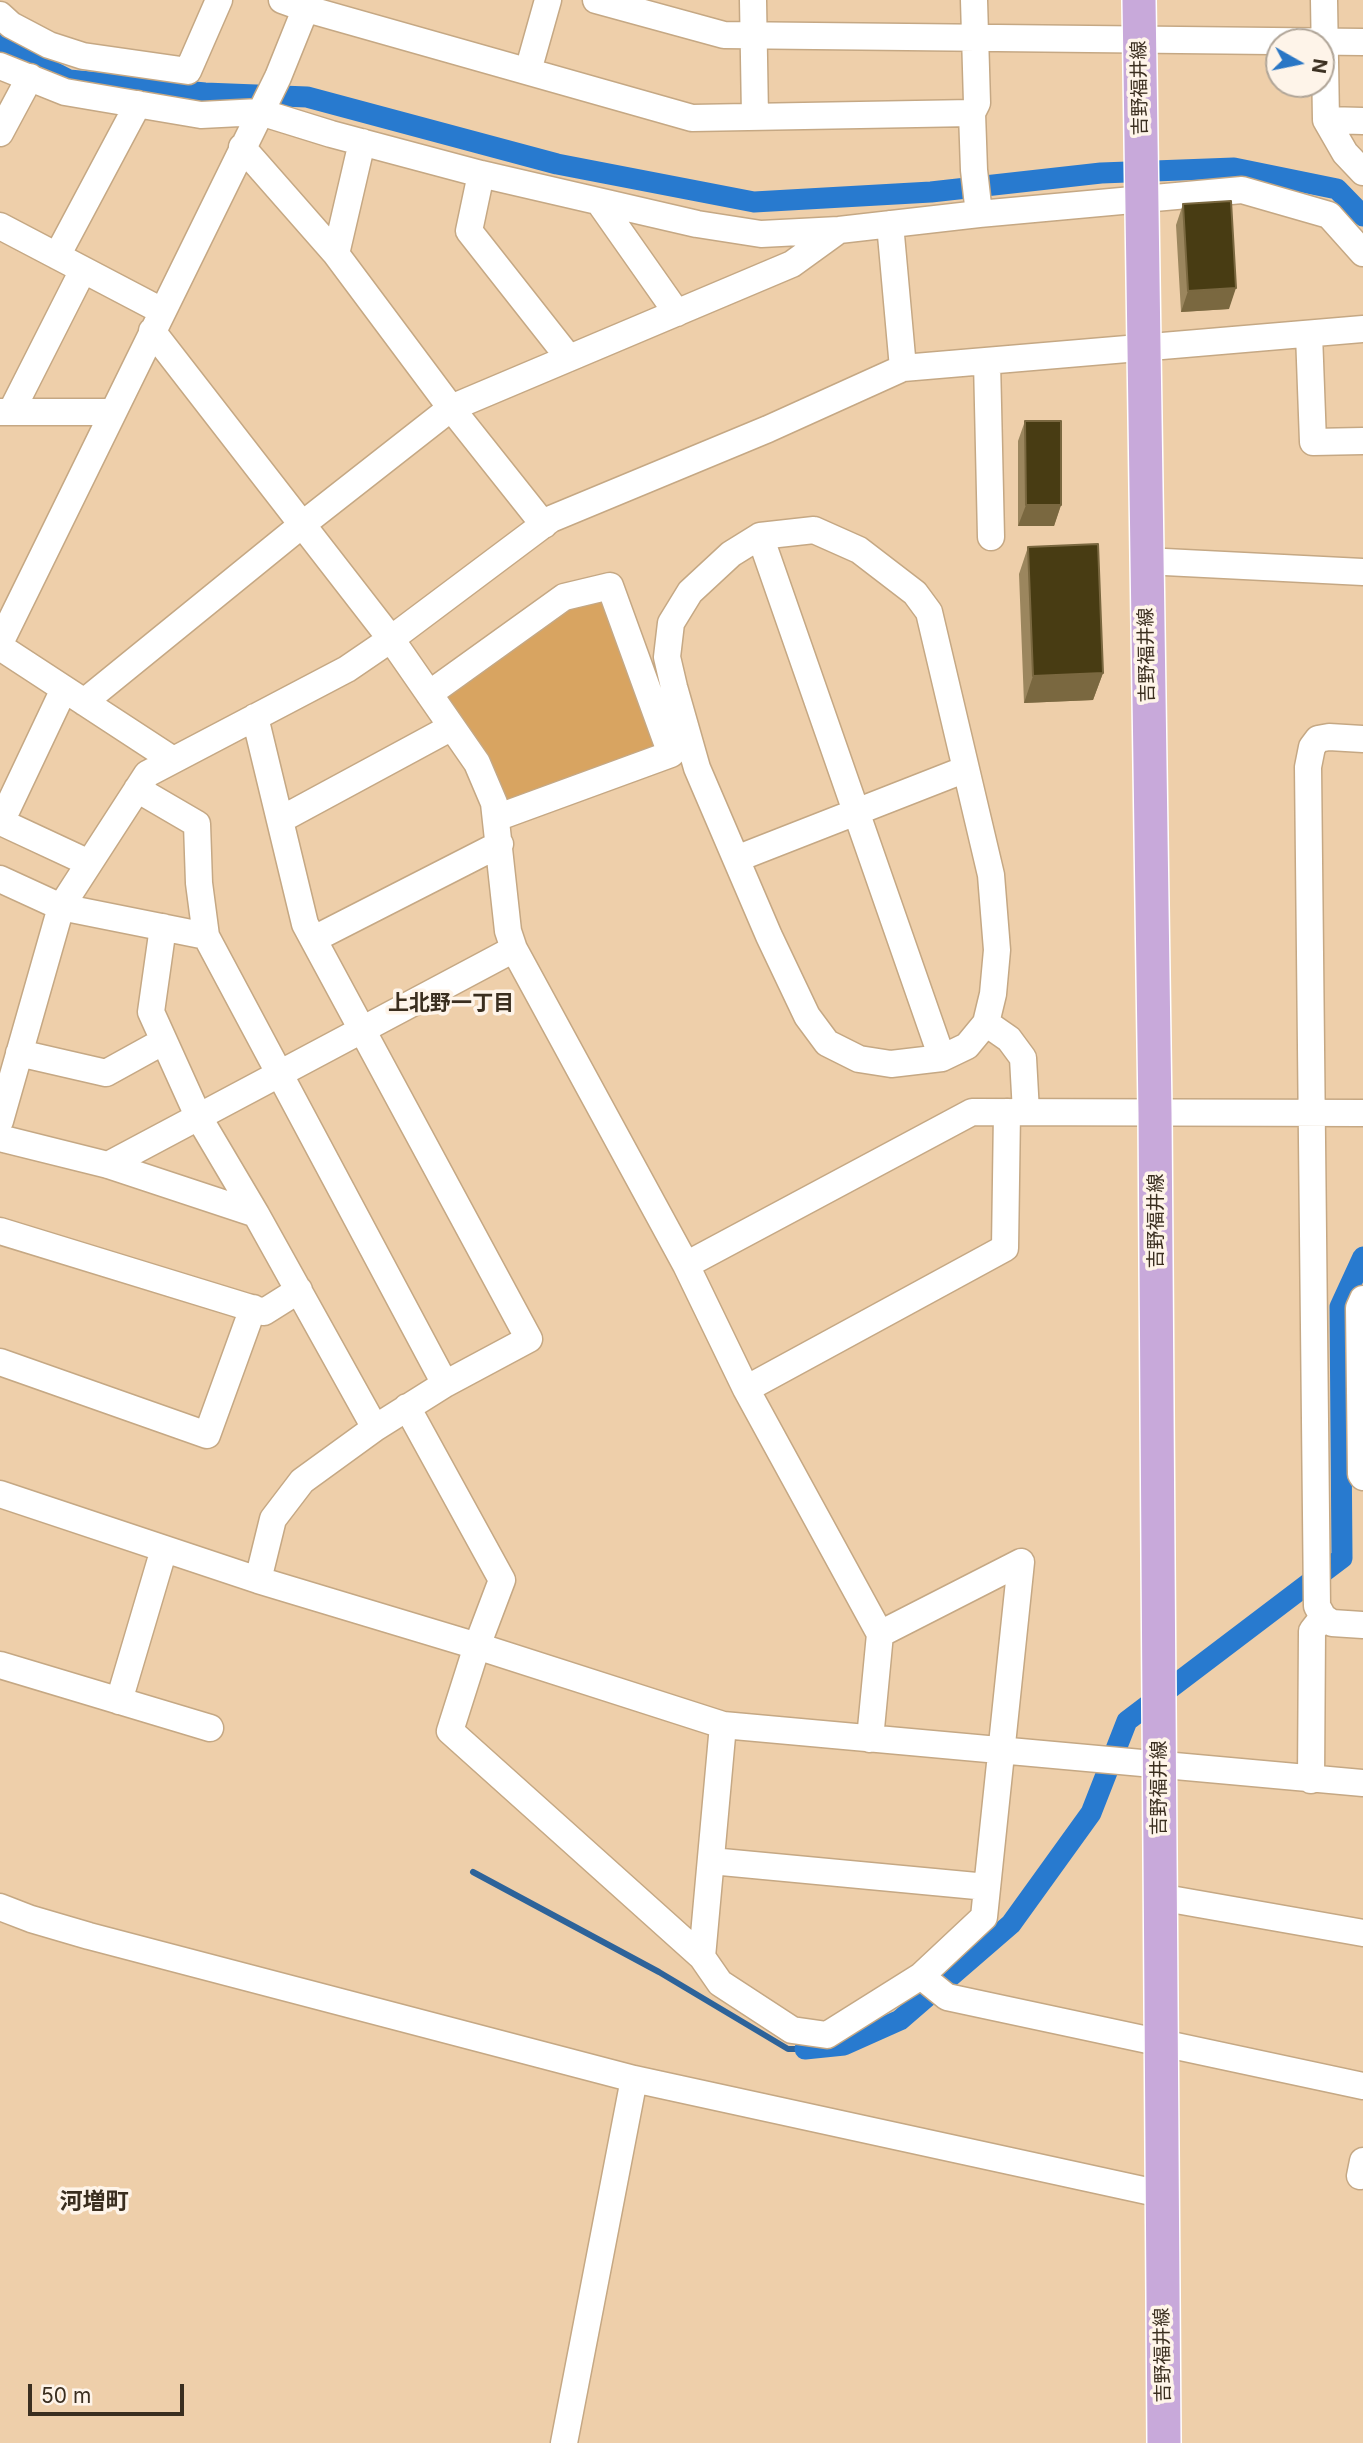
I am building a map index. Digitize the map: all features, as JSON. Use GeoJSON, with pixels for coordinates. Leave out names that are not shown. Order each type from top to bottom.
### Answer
{"type":"FeatureCollection","features":[{"type":"Feature","properties":{"kind":"main road","name":"吉野福井線"},"geometry":{"type":"LineString","coordinates":[[1139,0],[1155,1112],[1164,2443]]}},
{"type":"Feature","properties":{"kind":"street"},"geometry":{"type":"LineString","coordinates":[[0,15],[11,25],[49,45],[83,56],[188,72],[219,0]]}},
{"type":"Feature","properties":{"kind":"street"},"geometry":{"type":"LineString","coordinates":[[527,71],[548,0]]}},
{"type":"Feature","properties":{"kind":"street"},"geometry":{"type":"LineString","coordinates":[[596,0],[724,35],[1265,41]]}},
{"type":"Feature","properties":{"kind":"street"},"geometry":{"type":"LineString","coordinates":[[753,0],[755,116]]}},
{"type":"Feature","properties":{"kind":"street"},"geometry":{"type":"LineString","coordinates":[[974,0],[977,103],[972,113],[979,214]]}},
{"type":"Feature","properties":{"kind":"street"},"geometry":{"type":"LineString","coordinates":[[1324,0],[1325,28]]}},
{"type":"Feature","properties":{"kind":"street"},"geometry":{"type":"LineString","coordinates":[[173,760],[0,645],[278,77],[299,3],[692,118],[972,113]]}},
{"type":"Feature","properties":{"kind":"street"},"geometry":{"type":"LineString","coordinates":[[1335,42],[1363,42]]}},
{"type":"Feature","properties":{"kind":"street"},"geometry":{"type":"LineString","coordinates":[[0,66],[65,92],[201,115],[262,106],[362,142],[481,174],[599,202],[761,234],[839,230],[1242,190],[1329,215],[1363,253]]}},
{"type":"Feature","properties":{"kind":"street"},"geometry":{"type":"LineString","coordinates":[[0,133],[30,77]]}},
{"type":"Feature","properties":{"kind":"street"},"geometry":{"type":"LineString","coordinates":[[1326,98],[1326,120],[1345,153],[1363,172]]}},
{"type":"Feature","properties":{"kind":"street"},"geometry":{"type":"LineString","coordinates":[[57,256],[138,104]]}},
{"type":"Feature","properties":{"kind":"street"},"geometry":{"type":"LineString","coordinates":[[1326,120],[1363,121]]}},
{"type":"Feature","properties":{"kind":"street"},"geometry":{"type":"LineString","coordinates":[[336,254],[362,142]]}},
{"type":"Feature","properties":{"kind":"street"},"geometry":{"type":"LineString","coordinates":[[243,147],[336,254],[451,408],[544,525]]}},
{"type":"Feature","properties":{"kind":"street"},"geometry":{"type":"LineString","coordinates":[[481,174],[470,231],[569,358]]}},
{"type":"Feature","properties":{"kind":"street"},"geometry":{"type":"LineString","coordinates":[[599,202],[677,313]]}},
{"type":"Feature","properties":{"kind":"street"},"geometry":{"type":"LineString","coordinates":[[890,224],[903,368]]}},
{"type":"Feature","properties":{"kind":"street"},"geometry":{"type":"LineString","coordinates":[[0,226],[83,270],[157,321],[303,524],[391,639],[477,763],[494,803],[508,931],[514,949],[686,1265],[746,1389],[880,1634],[870,1739]]}},
{"type":"Feature","properties":{"kind":"street"},"geometry":{"type":"LineString","coordinates":[[89,863],[1,822],[74,696],[303,524],[451,408],[792,264],[839,230]]}},
{"type":"Feature","properties":{"kind":"street"},"geometry":{"type":"LineString","coordinates":[[83,270],[6,412],[113,412]]}},
{"type":"Feature","properties":{"kind":"street"},"geometry":{"type":"LineString","coordinates":[[0,1121],[61,907],[147,774],[347,669],[551,519],[768,429],[903,368],[1363,329]]}},
{"type":"Feature","properties":{"kind":"street"},"geometry":{"type":"LineString","coordinates":[[1309,334],[1313,442],[1363,441]]}},
{"type":"Feature","properties":{"kind":"street"},"geometry":{"type":"LineString","coordinates":[[987,361],[991,537]]}},
{"type":"Feature","properties":{"kind":"street"},"geometry":{"type":"LineString","coordinates":[[814,530],[859,550],[915,593],[929,612],[991,875],[997,950],[993,994],[986,1023],[967,1046],[942,1058],[891,1064],[859,1059],[827,1043],[807,1016],[769,936],[697,768],[667,657],[671,623],[690,592],[731,554],[760,536],[814,530]]}},
{"type":"Feature","properties":{"kind":"street"},"geometry":{"type":"LineString","coordinates":[[760,536],[942,1058]]}},
{"type":"Feature","properties":{"kind":"street"},"geometry":{"type":"LineString","coordinates":[[1145,561],[1363,572]]}},
{"type":"Feature","properties":{"kind":"street"},"geometry":{"type":"LineString","coordinates":[[314,939],[498,831],[671,754],[610,586],[564,597],[429,694]]}},
{"type":"Feature","properties":{"kind":"street"},"geometry":{"type":"LineString","coordinates":[[255,717],[305,924],[529,1339],[445,1384],[375,1428],[302,1481],[273,1520],[258,1580]]}},
{"type":"Feature","properties":{"kind":"street"},"geometry":{"type":"LineString","coordinates":[[280,820],[452,727]]}},
{"type":"Feature","properties":{"kind":"street"},"geometry":{"type":"LineString","coordinates":[[1363,739],[1318,739],[1308,757],[1317,1606],[1323,1617],[1332,1623],[1363,1625]]}},
{"type":"Feature","properties":{"kind":"street"},"geometry":{"type":"LineString","coordinates":[[736,859],[966,769]]}},
{"type":"Feature","properties":{"kind":"street"},"geometry":{"type":"LineString","coordinates":[[137,789],[197,824],[206,936],[445,1384]]}},
{"type":"Feature","properties":{"kind":"street"},"geometry":{"type":"LineString","coordinates":[[0,879],[61,907],[206,936]]}},
{"type":"Feature","properties":{"kind":"street"},"geometry":{"type":"LineString","coordinates":[[163,927],[151,1012],[198,1116],[375,1428]]}},
{"type":"Feature","properties":{"kind":"street"},"geometry":{"type":"LineString","coordinates":[[108,1165],[514,949]]}},
{"type":"Feature","properties":{"kind":"street"},"geometry":{"type":"LineString","coordinates":[[746,1389],[1005,1248],[1023,1058],[1009,1039],[986,1023]]}},
{"type":"Feature","properties":{"kind":"street"},"geometry":{"type":"LineString","coordinates":[[19,1053],[106,1073],[164,1041]]}},
{"type":"Feature","properties":{"kind":"street"},"geometry":{"type":"LineString","coordinates":[[686,1265],[972,1112],[1363,1113]]}},
{"type":"Feature","properties":{"kind":"street"},"geometry":{"type":"LineString","coordinates":[[0,1138],[108,1165],[256,1214]]}},
{"type":"Feature","properties":{"kind":"street"},"geometry":{"type":"LineString","coordinates":[[0,1231],[264,1312],[299,1290]]}},
{"type":"Feature","properties":{"kind":"street"},"geometry":{"type":"LineString","coordinates":[[1363,1300],[1359,1308],[1363,1477]]}},
{"type":"Feature","properties":{"kind":"street"},"geometry":{"type":"LineString","coordinates":[[0,1362],[207,1435],[253,1308]]}},
{"type":"Feature","properties":{"kind":"street"},"geometry":{"type":"LineString","coordinates":[[407,1408],[502,1580],[477,1646],[450,1731],[702,1957],[720,1983],[792,2030],[827,2035],[921,1976],[984,1917],[1021,1562],[880,1634]]}},
{"type":"Feature","properties":{"kind":"street"},"geometry":{"type":"LineString","coordinates":[[0,1494],[258,1580],[477,1646],[723,1725],[1363,1783]]}},
{"type":"Feature","properties":{"kind":"street"},"geometry":{"type":"LineString","coordinates":[[119,1701],[164,1549]]}},
{"type":"Feature","properties":{"kind":"street"},"geometry":{"type":"LineString","coordinates":[[1311,1780],[1312,1631],[1323,1617]]}},
{"type":"Feature","properties":{"kind":"street"},"geometry":{"type":"LineString","coordinates":[[0,1665],[210,1728]]}},
{"type":"Feature","properties":{"kind":"street"},"geometry":{"type":"LineString","coordinates":[[702,1957],[723,1725]]}},
{"type":"Feature","properties":{"kind":"street"},"geometry":{"type":"LineString","coordinates":[[711,1861],[987,1887]]}},
{"type":"Feature","properties":{"kind":"street"},"geometry":{"type":"LineString","coordinates":[[1159,1897],[1363,1933]]}},
{"type":"Feature","properties":{"kind":"street"},"geometry":{"type":"LineString","coordinates":[[0,1907],[89,1936],[634,2079],[1161,2194]]}},
{"type":"Feature","properties":{"kind":"street"},"geometry":{"type":"LineString","coordinates":[[921,1976],[947,1997],[1363,2086]]}},
{"type":"Feature","properties":{"kind":"street"},"geometry":{"type":"LineString","coordinates":[[564,2443],[634,2079]]}},
{"type":"Feature","properties":{"kind":"shaded area"},"geometry":{"type":"Polygon","coordinates":[[[610,586],[663,757],[496,818],[429,694],[555,603],[610,586]]]}},
{"type":"Feature","properties":{"kind":"building"},"geometry":{"type":"Polygon","coordinates":[[[1231,201],[1236,288],[1188,291],[1183,204],[1231,201]]]}},
{"type":"Feature","properties":{"kind":"building"},"geometry":{"type":"Polygon","coordinates":[[[1025,421],[1061,421],[1061,505],[1026,505],[1025,421]]]}},
{"type":"Feature","properties":{"kind":"building"},"geometry":{"type":"Polygon","coordinates":[[[1098,544],[1103,673],[1033,676],[1028,547],[1098,544]]]}},
{"type":"Feature","properties":{"kind":"waterway"},"geometry":{"type":"LineString","coordinates":[[0,44],[69,80],[205,93],[307,97],[557,164],[754,202],[931,192],[1101,173],[1234,168],[1337,189],[1363,216]]}},
{"type":"Feature","properties":{"kind":"waterway"},"geometry":{"type":"LineString","coordinates":[[805,2049],[844,2045],[900,2020],[1011,1924],[1091,1813],[1127,1721],[1342,1558],[1340,1307],[1363,1257]]}},
{"type":"Feature","properties":{"kind":"waterway"},"geometry":{"type":"LineString","coordinates":[[473,1872],[659,1972],[788,2049],[805,2049]]}},
{"type":"Feature","properties":{"kind":"district","name":"上北野一丁目"},"geometry":{"type":"Point","coordinates":[451,1004]}},
{"type":"Feature","properties":{"kind":"district","name":"河増町"},"geometry":{"type":"Point","coordinates":[94,2202]}}]}
